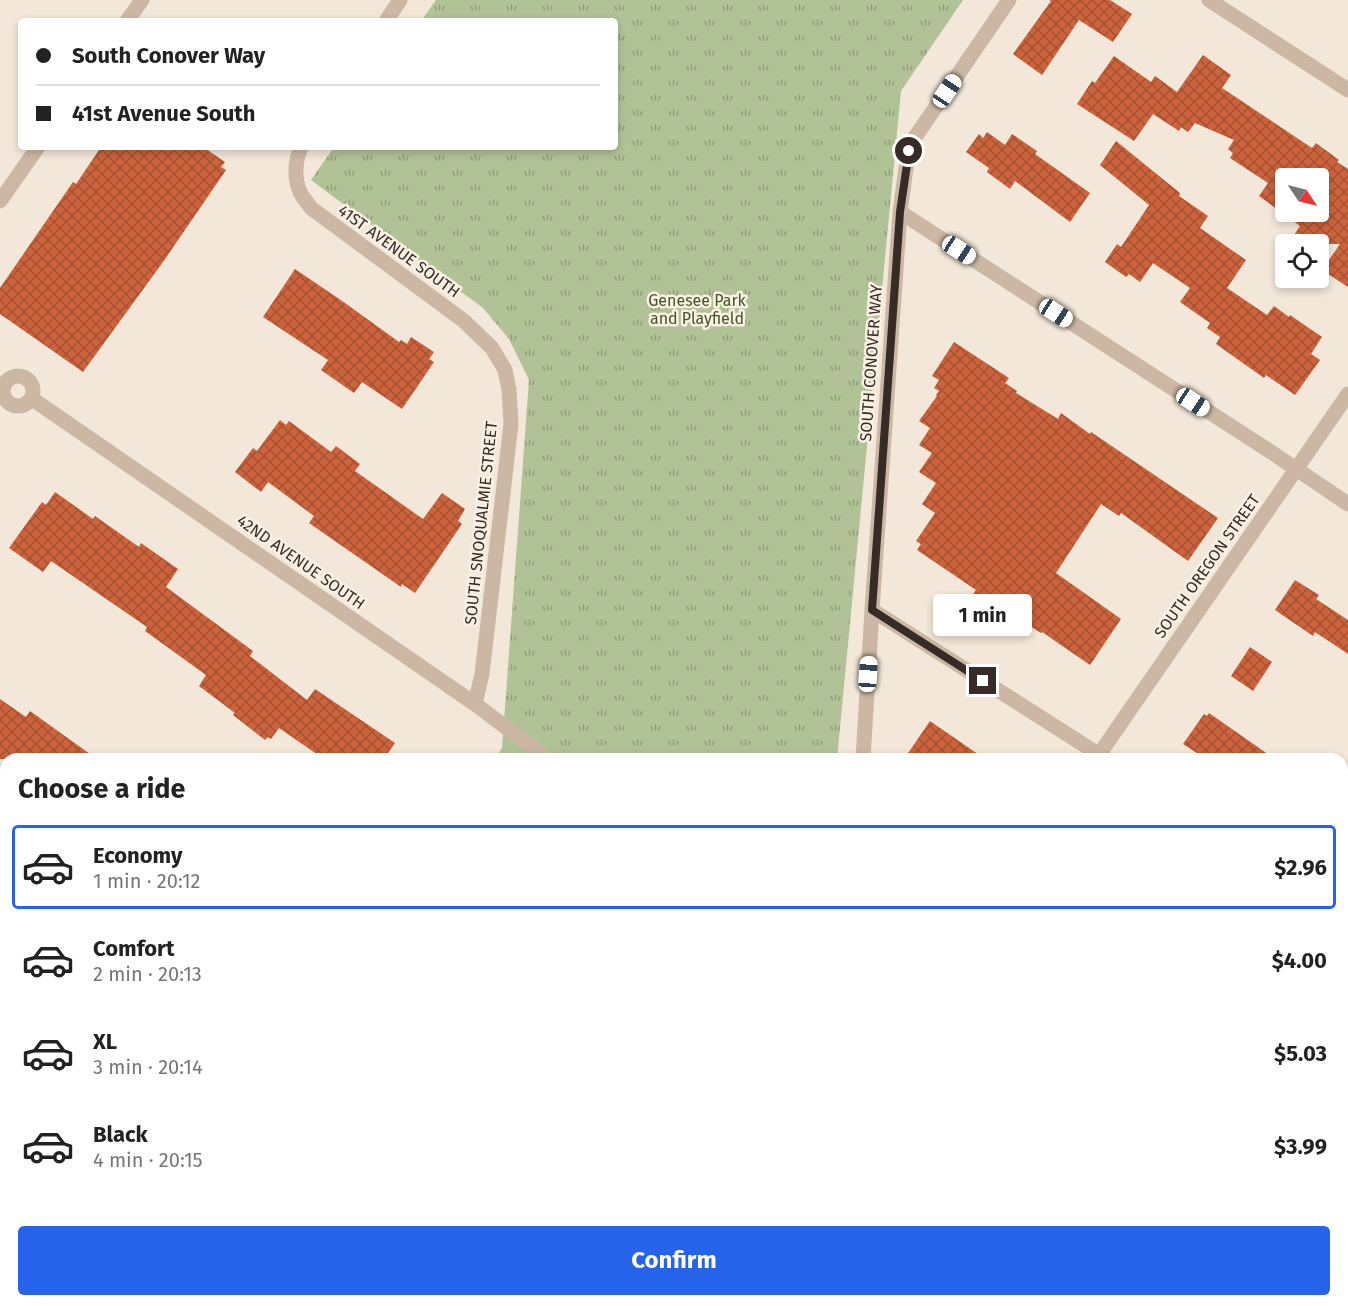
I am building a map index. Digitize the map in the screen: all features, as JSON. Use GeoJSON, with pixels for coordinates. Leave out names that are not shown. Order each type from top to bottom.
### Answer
{"type":"FeatureCollection","features":[{"type":"Feature","properties":{"kind":"street"},"geometry":{"type":"LineString","coordinates":[[129,18],[142,0]]}},
{"type":"Feature","properties":{"kind":"street"},"geometry":{"type":"LineString","coordinates":[[388,18],[400,0]]}},
{"type":"Feature","properties":{"kind":"street","name":"SOUTH CONOVER WAY"},"geometry":{"type":"LineString","coordinates":[[863,753],[900,212],[909,146],[1009,0]]}},
{"type":"Feature","properties":{"kind":"street"},"geometry":{"type":"LineString","coordinates":[[1209,0],[1348,90]]}},
{"type":"Feature","properties":{"kind":"street"},"geometry":{"type":"LineString","coordinates":[[0,201],[36,150]]}},
{"type":"Feature","properties":{"kind":"street","name":"41ST AVENUE SOUTH"},"geometry":{"type":"LineString","coordinates":[[300,150],[297,156],[296,176],[300,192],[311,208],[464,321],[492,348]]}},
{"type":"Feature","properties":{"kind":"street"},"geometry":{"type":"LineString","coordinates":[[900,212],[1348,504]]}},
{"type":"Feature","properties":{"kind":"street","name":"SOUTH SNOQUALMIE STREET"},"geometry":{"type":"LineString","coordinates":[[475,704],[482,674],[511,423],[505,370],[492,348]]}},
{"type":"Feature","properties":{"kind":"street"},"geometry":{"type":"LineString","coordinates":[[16,376],[26,378],[33,390],[31,398],[21,406],[4,409],[3,379],[16,376]]}},
{"type":"Feature","properties":{"kind":"street","name":"SOUTH OREGON STREET"},"geometry":{"type":"LineString","coordinates":[[1103,753],[1348,394]]}},
{"type":"Feature","properties":{"kind":"street","name":"42ND AVENUE SOUTH"},"geometry":{"type":"LineString","coordinates":[[31,398],[475,704],[540,753]]}},
{"type":"Feature","properties":{"kind":"street"},"geometry":{"type":"LineString","coordinates":[[872,610],[1092,753]]}},
{"type":"Feature","properties":{"kind":"green space","name":"Genesee Park and Playfield"},"geometry":{"type":"Polygon","coordinates":[[[436,0],[963,0],[901,91],[838,753],[499,753],[502,748],[529,380],[509,339],[483,308],[311,180],[332,150],[618,150],[618,18],[423,18],[436,0]]]}},
{"type":"Feature","properties":{"kind":"building"},"geometry":{"type":"Polygon","coordinates":[[[1049,0],[1110,0],[1132,14],[1113,42],[1079,20],[1042,75],[1013,54],[1051,1],[1049,0]]]}},
{"type":"Feature","properties":{"kind":"building"},"geometry":{"type":"Polygon","coordinates":[[[1203,55],[1231,75],[1222,88],[1312,148],[1316,143],[1348,169],[1348,287],[1329,275],[1329,260],[1340,244],[1329,244],[1329,234],[1295,234],[1300,226],[1295,222],[1329,222],[1329,168],[1275,168],[1275,208],[1259,196],[1268,183],[1230,158],[1233,153],[1228,149],[1234,140],[1195,123],[1188,132],[1181,127],[1179,131],[1153,114],[1134,141],[1077,104],[1092,81],[1095,83],[1114,56],[1151,82],[1155,76],[1177,92],[1203,55]]]}},
{"type":"Feature","properties":{"kind":"building"},"geometry":{"type":"Polygon","coordinates":[[[987,132],[1005,145],[1012,134],[1037,151],[1035,154],[1090,193],[1070,222],[1015,181],[1010,189],[987,172],[989,168],[966,152],[979,134],[983,138],[987,132]]]}},
{"type":"Feature","properties":{"kind":"building"},"geometry":{"type":"Polygon","coordinates":[[[1116,141],[1180,193],[1179,196],[1208,216],[1200,228],[1246,260],[1227,288],[1267,315],[1274,306],[1322,337],[1311,354],[1320,360],[1295,395],[1266,375],[1264,378],[1216,344],[1220,337],[1207,328],[1210,323],[1180,302],[1190,288],[1153,263],[1140,282],[1129,274],[1126,277],[1105,262],[1117,244],[1121,247],[1149,205],[1100,165],[1116,141]]]}},
{"type":"Feature","properties":{"kind":"building"},"geometry":{"type":"Polygon","coordinates":[[[99,150],[207,150],[225,162],[221,167],[226,170],[83,372],[0,314],[0,288],[73,182],[76,184],[99,150]]]}},
{"type":"Feature","properties":{"kind":"building"},"geometry":{"type":"Polygon","coordinates":[[[295,269],[399,342],[401,340],[407,344],[411,337],[434,352],[429,359],[434,362],[402,409],[362,382],[354,393],[321,370],[328,360],[263,317],[295,269]]]}},
{"type":"Feature","properties":{"kind":"building"},"geometry":{"type":"Polygon","coordinates":[[[954,342],[1009,378],[1005,383],[1017,391],[1016,393],[1058,419],[1061,413],[1218,518],[1188,561],[1121,513],[1119,516],[1101,504],[1056,573],[1121,619],[1090,665],[1030,626],[1024,634],[970,598],[976,590],[917,550],[921,544],[916,541],[935,513],[922,504],[936,483],[919,472],[932,453],[919,445],[930,428],[919,421],[939,391],[934,388],[939,380],[932,376],[954,342]]]}},
{"type":"Feature","properties":{"kind":"building"},"geometry":{"type":"Polygon","coordinates":[[[280,420],[286,425],[289,421],[331,452],[336,446],[360,464],[355,471],[423,519],[442,493],[465,509],[458,521],[462,524],[415,593],[402,584],[401,587],[309,523],[314,516],[268,482],[261,492],[235,472],[253,448],[257,451],[280,420]]]}},
{"type":"Feature","properties":{"kind":"building"},"geometry":{"type":"Polygon","coordinates":[[[55,492],[93,519],[95,516],[139,547],[141,543],[178,569],[166,587],[253,651],[250,656],[307,700],[315,689],[395,743],[388,753],[315,753],[279,728],[271,739],[268,737],[265,740],[233,715],[235,713],[199,686],[206,675],[145,631],[147,627],[51,561],[43,572],[9,548],[42,502],[46,505],[55,492]]]}},
{"type":"Feature","properties":{"kind":"building"},"geometry":{"type":"Polygon","coordinates":[[[1295,580],[1319,595],[1316,599],[1348,620],[1348,654],[1315,632],[1313,636],[1275,610],[1295,580]]]}},
{"type":"Feature","properties":{"kind":"building"},"geometry":{"type":"Polygon","coordinates":[[[1250,647],[1272,662],[1253,691],[1231,676],[1250,647]]]}},
{"type":"Feature","properties":{"kind":"building"},"geometry":{"type":"Polygon","coordinates":[[[0,699],[26,717],[30,711],[89,753],[0,753],[0,699]]]}},
{"type":"Feature","properties":{"kind":"building"},"geometry":{"type":"Polygon","coordinates":[[[1209,713],[1266,753],[1197,753],[1183,744],[1204,714],[1207,716],[1209,713]]]}},
{"type":"Feature","properties":{"kind":"building"},"geometry":{"type":"Polygon","coordinates":[[[930,721],[976,753],[908,753],[930,721]]]}},
{"type":"Feature","properties":{"kind":"route"},"geometry":{"type":"LineString","coordinates":[[909,151],[900,212],[872,610],[983,681]]}}]}
